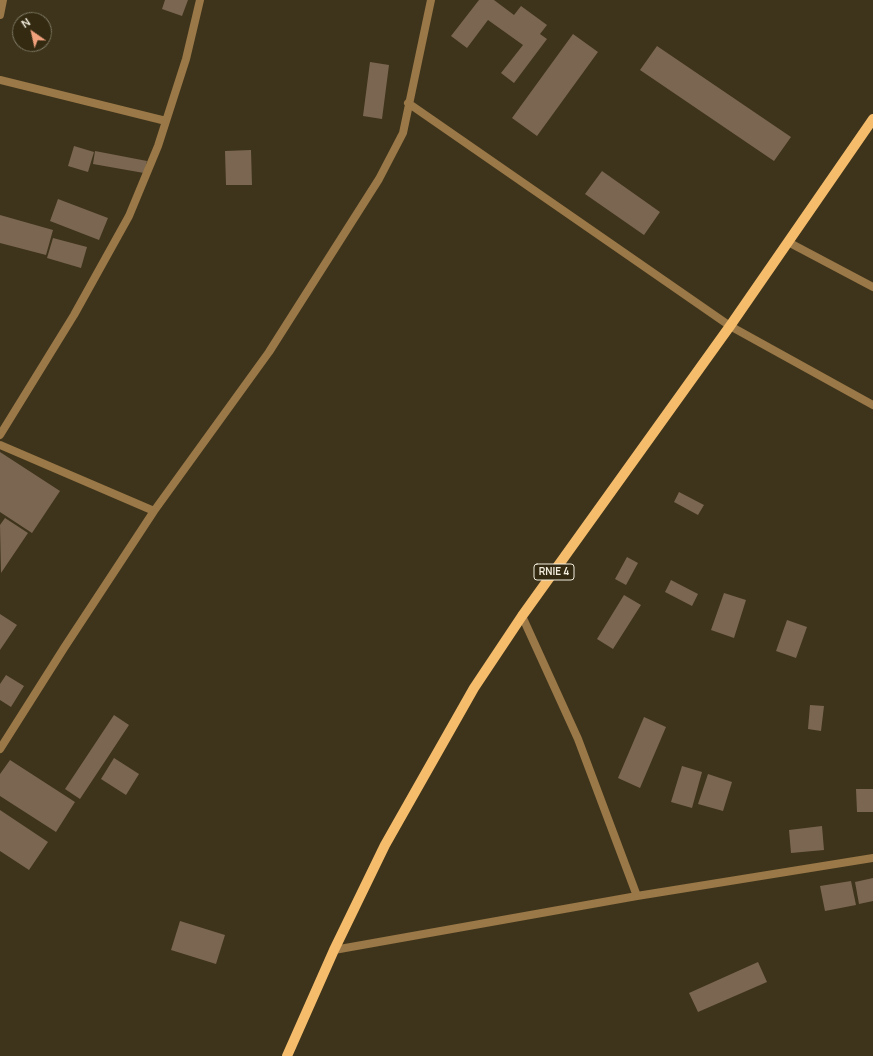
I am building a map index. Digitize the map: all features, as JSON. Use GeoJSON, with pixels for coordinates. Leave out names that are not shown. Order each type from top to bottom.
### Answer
{"type":"FeatureCollection","features":[{"type":"Feature","properties":{"kind":"main road","name":"RNIE 4"},"geometry":{"type":"LineString","coordinates":[[288,1056],[334,950],[385,845],[474,688],[522,616],[730,326],[873,119]]}},
{"type":"Feature","properties":{"kind":"street"},"geometry":{"type":"LineString","coordinates":[[0,15],[3,0]]}},
{"type":"Feature","properties":{"kind":"street"},"geometry":{"type":"LineString","coordinates":[[0,435],[74,315],[129,216],[158,146],[186,59],[200,0]]}},
{"type":"Feature","properties":{"kind":"street"},"geometry":{"type":"LineString","coordinates":[[0,749],[154,511],[269,352],[379,179],[402,133],[431,0]]}},
{"type":"Feature","properties":{"kind":"street"},"geometry":{"type":"LineString","coordinates":[[0,80],[166,121]]}},
{"type":"Feature","properties":{"kind":"street"},"geometry":{"type":"LineString","coordinates":[[408,103],[730,326],[873,404]]}},
{"type":"Feature","properties":{"kind":"street"},"geometry":{"type":"LineString","coordinates":[[788,242],[873,287]]}},
{"type":"Feature","properties":{"kind":"street"},"geometry":{"type":"LineString","coordinates":[[0,445],[154,511]]}},
{"type":"Feature","properties":{"kind":"street"},"geometry":{"type":"LineString","coordinates":[[522,616],[578,739],[637,896]]}},
{"type":"Feature","properties":{"kind":"street"},"geometry":{"type":"LineString","coordinates":[[334,950],[637,896],[873,858]]}},
{"type":"Feature","properties":{"kind":"building"},"geometry":{"type":"Polygon","coordinates":[[[165,0],[188,0],[182,16],[162,9],[165,0]]]}},
{"type":"Feature","properties":{"kind":"building"},"geometry":{"type":"Polygon","coordinates":[[[479,0],[494,0],[514,15],[521,6],[547,25],[540,34],[547,39],[514,83],[501,73],[523,45],[488,20],[467,48],[451,36],[479,0]]]}},
{"type":"Feature","properties":{"kind":"building"},"geometry":{"type":"Polygon","coordinates":[[[573,34],[598,52],[537,136],[512,118],[573,34]]]}},
{"type":"Feature","properties":{"kind":"building"},"geometry":{"type":"Polygon","coordinates":[[[657,46],[791,137],[774,161],[640,70],[657,46]]]}},
{"type":"Feature","properties":{"kind":"building"},"geometry":{"type":"Polygon","coordinates":[[[370,62],[389,65],[382,119],[363,116],[370,62]]]}},
{"type":"Feature","properties":{"kind":"building"},"geometry":{"type":"Polygon","coordinates":[[[74,146],[94,152],[88,172],[68,166],[74,146]]]}},
{"type":"Feature","properties":{"kind":"building"},"geometry":{"type":"Polygon","coordinates":[[[251,150],[252,185],[226,185],[225,151],[251,150]]]}},
{"type":"Feature","properties":{"kind":"building"},"geometry":{"type":"Polygon","coordinates":[[[95,151],[147,161],[144,173],[93,164],[95,151]]]}},
{"type":"Feature","properties":{"kind":"building"},"geometry":{"type":"Polygon","coordinates":[[[602,171],[660,212],[644,235],[585,194],[602,171]]]}},
{"type":"Feature","properties":{"kind":"building"},"geometry":{"type":"Polygon","coordinates":[[[58,199],[108,218],[99,240],[50,221],[58,199]]]}},
{"type":"Feature","properties":{"kind":"building"},"geometry":{"type":"Polygon","coordinates":[[[0,215],[53,230],[46,255],[0,243],[0,215]]]}},
{"type":"Feature","properties":{"kind":"building"},"geometry":{"type":"Polygon","coordinates":[[[53,238],[87,247],[81,268],[47,258],[53,238]]]}},
{"type":"Feature","properties":{"kind":"building"},"geometry":{"type":"Polygon","coordinates":[[[0,452],[60,491],[32,533],[0,512],[0,452]]]}},
{"type":"Feature","properties":{"kind":"building"},"geometry":{"type":"Polygon","coordinates":[[[679,492],[704,505],[698,515],[674,502],[679,492]]]}},
{"type":"Feature","properties":{"kind":"building"},"geometry":{"type":"Polygon","coordinates":[[[5,518],[28,533],[1,573],[0,525],[5,518]]]}},
{"type":"Feature","properties":{"kind":"building"},"geometry":{"type":"Polygon","coordinates":[[[627,557],[638,563],[626,585],[615,579],[627,557]]]}},
{"type":"Feature","properties":{"kind":"building"},"geometry":{"type":"Polygon","coordinates":[[[671,580],[698,594],[692,606],[665,592],[671,580]]]}},
{"type":"Feature","properties":{"kind":"building"},"geometry":{"type":"Polygon","coordinates":[[[724,593],[746,600],[734,638],[711,630],[724,593]]]}},
{"type":"Feature","properties":{"kind":"building"},"geometry":{"type":"Polygon","coordinates":[[[624,595],[641,605],[613,649],[597,639],[624,595]]]}},
{"type":"Feature","properties":{"kind":"building"},"geometry":{"type":"Polygon","coordinates":[[[0,614],[17,625],[0,650],[0,614]]]}},
{"type":"Feature","properties":{"kind":"building"},"geometry":{"type":"Polygon","coordinates":[[[787,620],[807,627],[796,658],[776,651],[787,620]]]}},
{"type":"Feature","properties":{"kind":"building"},"geometry":{"type":"Polygon","coordinates":[[[6,675],[24,686],[11,707],[0,700],[0,684],[6,675]]]}},
{"type":"Feature","properties":{"kind":"building"},"geometry":{"type":"Polygon","coordinates":[[[810,705],[824,706],[821,731],[808,729],[810,705]]]}},
{"type":"Feature","properties":{"kind":"building"},"geometry":{"type":"Polygon","coordinates":[[[114,715],[129,725],[80,799],[65,789],[114,715]]]}},
{"type":"Feature","properties":{"kind":"building"},"geometry":{"type":"Polygon","coordinates":[[[644,717],[666,727],[640,788],[618,778],[644,717]]]}},
{"type":"Feature","properties":{"kind":"building"},"geometry":{"type":"Polygon","coordinates":[[[114,758],[139,774],[126,795],[101,779],[114,758]]]}},
{"type":"Feature","properties":{"kind":"building"},"geometry":{"type":"Polygon","coordinates":[[[10,760],[75,802],[56,832],[0,796],[0,774],[10,760]]]}},
{"type":"Feature","properties":{"kind":"building"},"geometry":{"type":"Polygon","coordinates":[[[682,766],[702,772],[692,808],[671,802],[682,766]]]}},
{"type":"Feature","properties":{"kind":"building"},"geometry":{"type":"Polygon","coordinates":[[[708,774],[732,782],[723,811],[698,804],[708,774]]]}},
{"type":"Feature","properties":{"kind":"building"},"geometry":{"type":"Polygon","coordinates":[[[856,789],[873,789],[873,812],[857,812],[856,789]]]}},
{"type":"Feature","properties":{"kind":"building"},"geometry":{"type":"Polygon","coordinates":[[[0,810],[48,842],[29,870],[0,851],[0,810]]]}},
{"type":"Feature","properties":{"kind":"building"},"geometry":{"type":"Polygon","coordinates":[[[822,826],[824,850],[791,853],[789,830],[822,826]]]}},
{"type":"Feature","properties":{"kind":"building"},"geometry":{"type":"Polygon","coordinates":[[[873,878],[873,901],[859,904],[855,882],[873,878]]]}},
{"type":"Feature","properties":{"kind":"building"},"geometry":{"type":"Polygon","coordinates":[[[851,881],[856,905],[825,911],[820,886],[851,881]]]}},
{"type":"Feature","properties":{"kind":"building"},"geometry":{"type":"Polygon","coordinates":[[[180,921],[225,935],[216,964],[171,950],[180,921]]]}},
{"type":"Feature","properties":{"kind":"building"},"geometry":{"type":"Polygon","coordinates":[[[758,962],[767,982],[698,1012],[689,993],[758,962]]]}}]}
